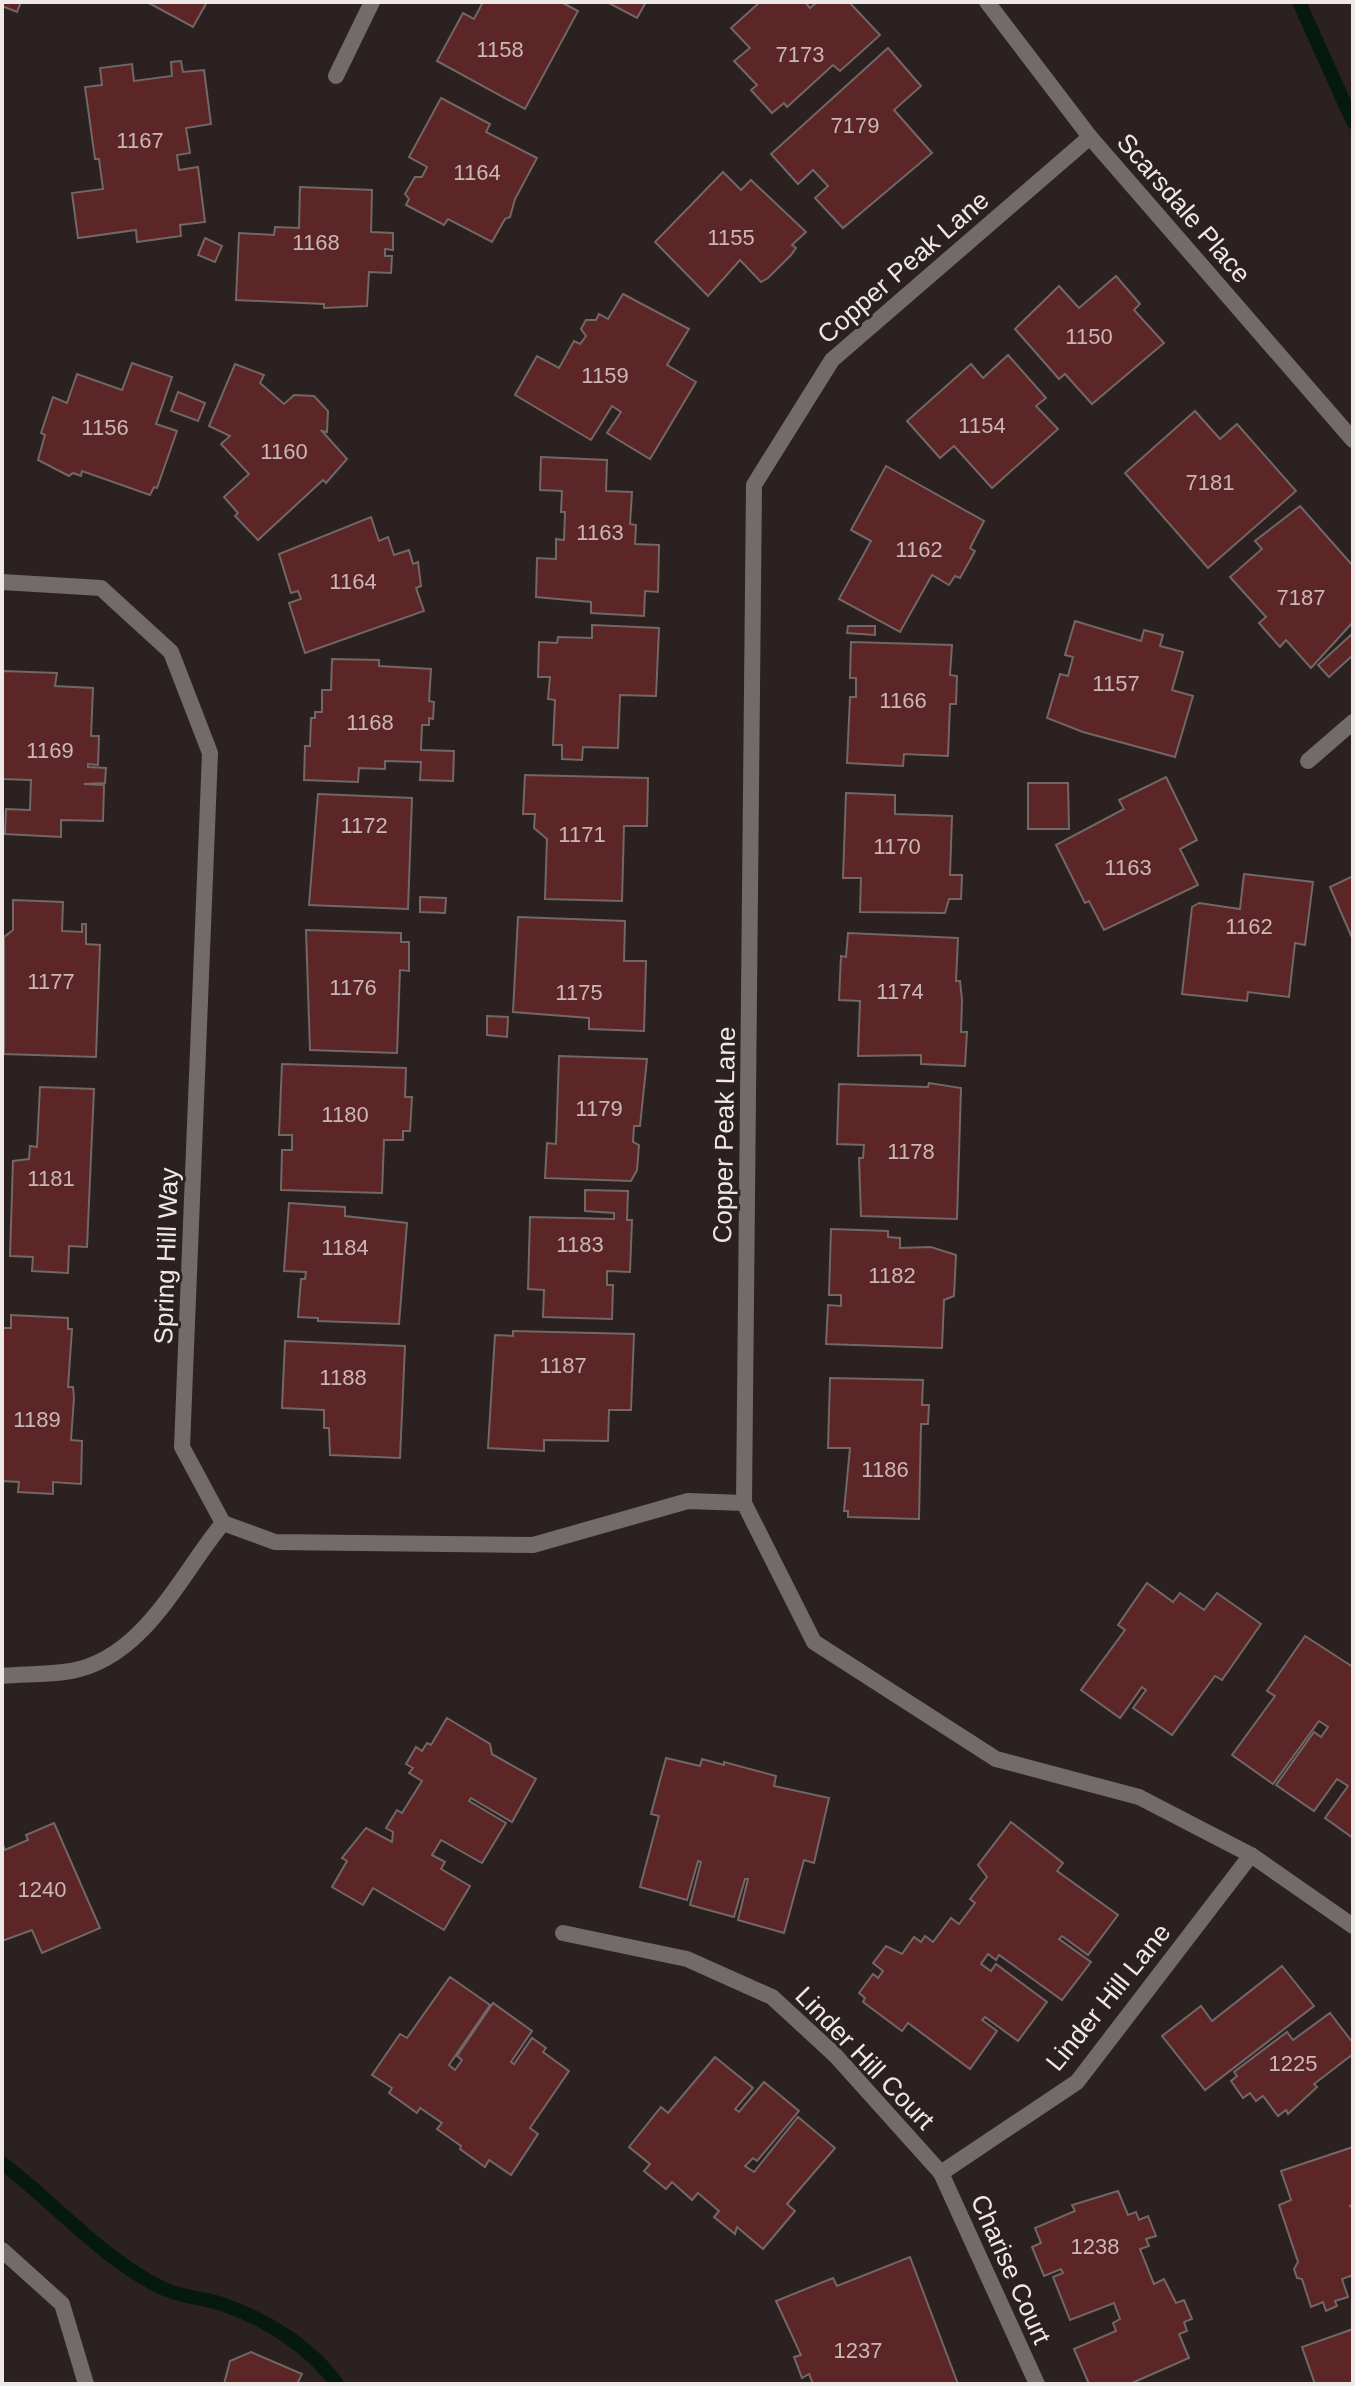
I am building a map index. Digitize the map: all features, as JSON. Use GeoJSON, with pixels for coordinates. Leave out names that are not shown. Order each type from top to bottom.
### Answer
{"type":"FeatureCollection","features":[{"type":"Feature","properties":{"kind":"street"},"geometry":{"type":"LineString","coordinates":[[336,76],[372,2]]}},
{"type":"Feature","properties":{"kind":"street","name":"Scarsdale Place"},"geometry":{"type":"LineString","coordinates":[[987,2],[1090,137],[1353,440]]}},
{"type":"Feature","properties":{"kind":"street","name":"Copper Peak Lane"},"geometry":{"type":"LineString","coordinates":[[1090,137],[832,360],[754,485],[744,1503],[814,1642],[996,1759],[1139,1797],[1251,1855],[1353,1926]]}},
{"type":"Feature","properties":{"kind":"street","name":"Spring Hill Way"},"geometry":{"type":"LineString","coordinates":[[2,582],[101,588],[171,652],[210,753],[182,1447],[223,1523]]}},
{"type":"Feature","properties":{"kind":"street"},"geometry":{"type":"LineString","coordinates":[[1308,761],[1353,722]]}},
{"type":"Feature","properties":{"kind":"street"},"geometry":{"type":"LineString","coordinates":[[2,1676],[73,1671],[126,1646],[159,1613],[223,1523],[275,1542],[533,1545],[688,1501],[744,1503]]}},
{"type":"Feature","properties":{"kind":"street","name":"Linder Hill Lane"},"geometry":{"type":"LineString","coordinates":[[941,2173],[1077,2082],[1251,1855]]}},
{"type":"Feature","properties":{"kind":"street","name":"Linder Hill Court"},"geometry":{"type":"LineString","coordinates":[[563,1933],[687,1959],[772,1997],[835,2055],[941,2173]]}},
{"type":"Feature","properties":{"kind":"street","name":"Charise Court"},"geometry":{"type":"LineString","coordinates":[[941,2173],[1037,2384]]}},
{"type":"Feature","properties":{"kind":"street"},"geometry":{"type":"LineString","coordinates":[[2,2250],[62,2304],[86,2384]]}},
{"type":"Feature","properties":{"kind":"building"},"geometry":{"type":"Polygon","coordinates":[[[2,2],[21,2],[17,12],[2,6],[2,2]]]}},
{"type":"Feature","properties":{"kind":"building"},"geometry":{"type":"Polygon","coordinates":[[[147,2],[207,2],[193,27],[147,2]]]}},
{"type":"Feature","properties":{"kind":"building"},"geometry":{"type":"Polygon","coordinates":[[[483,2],[561,2],[578,11],[525,109],[437,61],[463,13],[474,19],[483,2]]]}},
{"type":"Feature","properties":{"kind":"building"},"geometry":{"type":"Polygon","coordinates":[[[607,2],[646,2],[637,18],[607,2]]]}},
{"type":"Feature","properties":{"kind":"building"},"geometry":{"type":"Polygon","coordinates":[[[760,2],[805,2],[810,8],[817,2],[849,2],[880,35],[840,71],[833,65],[787,107],[784,103],[772,113],[751,90],[757,85],[734,61],[750,48],[731,28],[760,2]]]}},
{"type":"Feature","properties":{"kind":"building"},"geometry":{"type":"Polygon","coordinates":[[[888,48],[921,86],[894,110],[932,153],[843,228],[815,198],[828,186],[813,170],[798,184],[771,154],[888,48]]]}},
{"type":"Feature","properties":{"kind":"building"},"geometry":{"type":"Polygon","coordinates":[[[181,61],[183,72],[204,70],[211,124],[186,128],[190,153],[177,155],[179,170],[198,167],[205,222],[180,225],[181,236],[137,242],[136,230],[78,238],[72,193],[103,189],[99,159],[95,159],[85,87],[102,85],[100,68],[132,64],[134,81],[172,76],[171,62],[181,61]]]}},
{"type":"Feature","properties":{"kind":"building"},"geometry":{"type":"Polygon","coordinates":[[[441,98],[490,124],[486,132],[537,158],[515,199],[510,217],[505,219],[492,242],[448,219],[444,225],[406,205],[409,199],[405,194],[415,177],[422,177],[427,167],[409,157],[441,98]]]}},
{"type":"Feature","properties":{"kind":"building"},"geometry":{"type":"Polygon","coordinates":[[[723,172],[741,190],[751,180],[806,232],[792,245],[796,248],[791,255],[768,278],[761,282],[740,260],[708,296],[655,242],[723,172]]]}},
{"type":"Feature","properties":{"kind":"building"},"geometry":{"type":"Polygon","coordinates":[[[300,187],[372,190],[371,232],[393,233],[393,250],[385,249],[385,256],[392,256],[391,273],[369,272],[367,306],[324,308],[324,304],[236,300],[239,233],[274,235],[275,227],[299,228],[300,187]]]}},
{"type":"Feature","properties":{"kind":"building"},"geometry":{"type":"Polygon","coordinates":[[[205,238],[222,246],[215,262],[198,255],[205,238]]]}},
{"type":"Feature","properties":{"kind":"building"},"geometry":{"type":"Polygon","coordinates":[[[1116,276],[1140,304],[1134,310],[1164,343],[1092,404],[1065,374],[1059,379],[1015,329],[1059,286],[1079,308],[1116,276]]]}},
{"type":"Feature","properties":{"kind":"building"},"geometry":{"type":"Polygon","coordinates":[[[623,294],[689,329],[667,365],[696,382],[650,459],[607,433],[621,412],[612,406],[591,440],[515,395],[537,356],[559,368],[574,341],[580,344],[586,336],[581,329],[586,320],[596,320],[599,314],[608,319],[623,294]]]}},
{"type":"Feature","properties":{"kind":"building"},"geometry":{"type":"Polygon","coordinates":[[[1008,355],[1046,398],[1036,406],[1058,429],[992,488],[954,446],[940,458],[907,421],[971,364],[983,378],[1008,355]]]}},
{"type":"Feature","properties":{"kind":"building"},"geometry":{"type":"Polygon","coordinates":[[[132,363],[172,377],[156,424],[177,431],[157,488],[154,487],[150,495],[82,471],[81,476],[73,473],[69,476],[38,460],[45,435],[41,433],[53,397],[67,403],[77,374],[122,390],[132,363]]]}},
{"type":"Feature","properties":{"kind":"building"},"geometry":{"type":"Polygon","coordinates":[[[235,364],[264,375],[260,383],[284,404],[294,395],[314,396],[328,411],[327,432],[322,431],[347,459],[326,483],[323,480],[258,540],[235,516],[238,513],[224,497],[249,474],[221,444],[230,436],[209,426],[235,364]]]}},
{"type":"Feature","properties":{"kind":"building"},"geometry":{"type":"Polygon","coordinates":[[[178,392],[205,403],[198,421],[171,411],[178,392]]]}},
{"type":"Feature","properties":{"kind":"building"},"geometry":{"type":"Polygon","coordinates":[[[1195,411],[1220,439],[1237,424],[1296,491],[1208,568],[1125,473],[1195,411]]]}},
{"type":"Feature","properties":{"kind":"building"},"geometry":{"type":"Polygon","coordinates":[[[541,457],[607,460],[606,491],[632,492],[630,524],[636,525],[635,544],[659,545],[658,592],[645,591],[644,616],[591,613],[591,602],[536,597],[537,558],[556,559],[556,539],[564,540],[565,512],[561,512],[562,491],[540,490],[541,457]]]}},
{"type":"Feature","properties":{"kind":"building"},"geometry":{"type":"Polygon","coordinates":[[[886,466],[984,521],[970,548],[975,551],[960,578],[955,576],[949,585],[932,575],[900,632],[839,599],[871,541],[851,530],[886,466]]]}},
{"type":"Feature","properties":{"kind":"building"},"geometry":{"type":"Polygon","coordinates":[[[1300,506],[1353,566],[1353,622],[1311,668],[1286,640],[1280,647],[1259,623],[1266,617],[1230,577],[1262,549],[1255,541],[1300,506]]]}},
{"type":"Feature","properties":{"kind":"building"},"geometry":{"type":"Polygon","coordinates":[[[371,517],[379,541],[388,537],[394,555],[409,550],[413,564],[418,562],[421,586],[416,588],[424,611],[305,653],[289,603],[301,599],[298,591],[291,593],[279,554],[371,517]]]}},
{"type":"Feature","properties":{"kind":"building"},"geometry":{"type":"Polygon","coordinates":[[[1075,621],[1141,641],[1144,630],[1163,635],[1160,646],[1183,652],[1172,690],[1193,696],[1175,757],[1083,732],[1047,718],[1060,674],[1068,676],[1073,657],[1065,655],[1075,621]]]}},
{"type":"Feature","properties":{"kind":"building"},"geometry":{"type":"Polygon","coordinates":[[[592,625],[659,628],[656,696],[620,695],[618,748],[583,747],[582,760],[562,759],[562,745],[553,745],[555,700],[548,699],[550,677],[538,677],[539,642],[557,643],[558,637],[592,638],[592,625]]]}},
{"type":"Feature","properties":{"kind":"building"},"geometry":{"type":"Polygon","coordinates":[[[848,626],[875,626],[875,635],[847,633],[848,626]]]}},
{"type":"Feature","properties":{"kind":"building"},"geometry":{"type":"Polygon","coordinates":[[[1353,633],[1353,655],[1329,677],[1318,665],[1353,633]]]}},
{"type":"Feature","properties":{"kind":"building"},"geometry":{"type":"Polygon","coordinates":[[[851,642],[952,645],[950,675],[957,676],[956,704],[950,704],[948,756],[904,754],[903,766],[847,763],[850,697],[856,697],[856,678],[850,678],[851,642]]]}},
{"type":"Feature","properties":{"kind":"building"},"geometry":{"type":"Polygon","coordinates":[[[332,659],[379,660],[379,666],[431,669],[429,701],[434,702],[433,719],[429,718],[429,725],[422,725],[421,750],[454,751],[453,781],[420,780],[421,762],[385,761],[385,769],[359,768],[358,782],[304,780],[305,746],[310,746],[311,718],[315,718],[315,712],[322,712],[322,690],[331,690],[332,659]]]}},
{"type":"Feature","properties":{"kind":"building"},"geometry":{"type":"Polygon","coordinates":[[[3,671],[57,673],[55,686],[93,688],[91,736],[99,736],[98,765],[88,764],[88,767],[106,768],[105,783],[84,784],[104,785],[103,821],[61,820],[61,837],[5,834],[6,809],[30,810],[31,780],[2,779],[3,671]]]}},
{"type":"Feature","properties":{"kind":"building"},"geometry":{"type":"Polygon","coordinates":[[[525,775],[648,778],[647,826],[624,826],[622,901],[545,899],[547,839],[534,828],[535,814],[523,814],[525,775]]]}},
{"type":"Feature","properties":{"kind":"building"},"geometry":{"type":"Polygon","coordinates":[[[1166,777],[1197,840],[1180,849],[1198,885],[1104,930],[1089,901],[1085,903],[1056,845],[1124,809],[1119,800],[1166,777]]]}},
{"type":"Feature","properties":{"kind":"building"},"geometry":{"type":"Polygon","coordinates":[[[1028,783],[1068,783],[1069,829],[1028,829],[1028,783]]]}},
{"type":"Feature","properties":{"kind":"building"},"geometry":{"type":"Polygon","coordinates":[[[846,793],[895,795],[895,814],[952,816],[950,875],[962,875],[961,899],[949,899],[945,913],[860,912],[861,878],[843,878],[846,793]]]}},
{"type":"Feature","properties":{"kind":"building"},"geometry":{"type":"Polygon","coordinates":[[[318,794],[412,798],[408,909],[309,905],[318,794]]]}},
{"type":"Feature","properties":{"kind":"building"},"geometry":{"type":"Polygon","coordinates":[[[1244,874],[1313,882],[1305,945],[1295,943],[1289,997],[1248,992],[1247,1001],[1182,994],[1192,907],[1199,903],[1240,909],[1244,874]]]}},
{"type":"Feature","properties":{"kind":"building"},"geometry":{"type":"Polygon","coordinates":[[[1353,876],[1353,940],[1330,887],[1353,876]]]}},
{"type":"Feature","properties":{"kind":"building"},"geometry":{"type":"Polygon","coordinates":[[[420,897],[446,898],[445,913],[420,912],[420,897]]]}},
{"type":"Feature","properties":{"kind":"building"},"geometry":{"type":"Polygon","coordinates":[[[13,900],[63,902],[62,931],[82,932],[82,924],[86,924],[86,944],[100,945],[96,1057],[4,1054],[4,937],[13,930],[13,900]]]}},
{"type":"Feature","properties":{"kind":"building"},"geometry":{"type":"Polygon","coordinates":[[[518,917],[625,921],[624,961],[646,961],[644,1031],[589,1029],[589,1018],[513,1012],[518,917]]]}},
{"type":"Feature","properties":{"kind":"building"},"geometry":{"type":"Polygon","coordinates":[[[306,930],[401,933],[401,942],[409,942],[409,971],[400,970],[397,1053],[310,1050],[306,930]]]}},
{"type":"Feature","properties":{"kind":"building"},"geometry":{"type":"Polygon","coordinates":[[[848,933],[958,938],[956,981],[960,981],[962,1000],[961,1032],[967,1032],[965,1066],[921,1064],[921,1055],[858,1056],[860,1001],[839,1000],[841,956],[846,957],[848,933]]]}},
{"type":"Feature","properties":{"kind":"building"},"geometry":{"type":"Polygon","coordinates":[[[487,1016],[508,1017],[507,1037],[487,1035],[487,1016]]]}},
{"type":"Feature","properties":{"kind":"building"},"geometry":{"type":"Polygon","coordinates":[[[559,1056],[647,1059],[640,1126],[634,1126],[633,1142],[639,1145],[637,1170],[631,1181],[545,1178],[547,1143],[556,1144],[559,1056]]]}},
{"type":"Feature","properties":{"kind":"building"},"geometry":{"type":"Polygon","coordinates":[[[282,1064],[406,1068],[405,1097],[412,1097],[410,1131],[403,1131],[403,1140],[384,1140],[382,1193],[281,1190],[282,1150],[292,1150],[292,1135],[279,1135],[282,1064]]]}},
{"type":"Feature","properties":{"kind":"building"},"geometry":{"type":"Polygon","coordinates":[[[929,1083],[961,1088],[957,1219],[861,1216],[859,1158],[863,1158],[864,1145],[837,1144],[839,1084],[928,1087],[929,1083]]]}},
{"type":"Feature","properties":{"kind":"building"},"geometry":{"type":"Polygon","coordinates":[[[40,1087],[94,1089],[87,1247],[69,1246],[68,1273],[32,1271],[33,1257],[10,1256],[13,1161],[29,1159],[30,1146],[37,1147],[40,1087]]]}},
{"type":"Feature","properties":{"kind":"building"},"geometry":{"type":"Polygon","coordinates":[[[585,1190],[628,1191],[627,1220],[632,1220],[630,1272],[607,1271],[607,1285],[613,1285],[612,1319],[543,1317],[544,1290],[528,1289],[530,1217],[614,1219],[614,1213],[585,1211],[585,1190]]]}},
{"type":"Feature","properties":{"kind":"building"},"geometry":{"type":"Polygon","coordinates":[[[289,1203],[345,1207],[345,1216],[407,1223],[399,1324],[318,1321],[318,1318],[298,1317],[301,1279],[305,1279],[306,1272],[284,1271],[289,1203]]]}},
{"type":"Feature","properties":{"kind":"building"},"geometry":{"type":"Polygon","coordinates":[[[831,1229],[888,1231],[888,1237],[900,1238],[900,1248],[931,1247],[956,1255],[954,1296],[944,1300],[942,1348],[826,1344],[828,1305],[841,1306],[841,1295],[829,1295],[831,1229]]]}},
{"type":"Feature","properties":{"kind":"building"},"geometry":{"type":"Polygon","coordinates":[[[11,1315],[68,1318],[68,1329],[72,1329],[68,1387],[73,1387],[74,1398],[71,1440],[82,1441],[81,1484],[53,1482],[53,1494],[18,1492],[19,1482],[2,1481],[2,1328],[11,1328],[11,1315]]]}},
{"type":"Feature","properties":{"kind":"building"},"geometry":{"type":"Polygon","coordinates":[[[513,1331],[634,1334],[631,1410],[609,1410],[608,1441],[544,1440],[544,1451],[488,1448],[495,1335],[513,1336],[513,1331]]]}},
{"type":"Feature","properties":{"kind":"building"},"geometry":{"type":"Polygon","coordinates":[[[285,1341],[405,1346],[400,1458],[330,1455],[329,1428],[324,1428],[324,1410],[282,1408],[285,1341]]]}},
{"type":"Feature","properties":{"kind":"building"},"geometry":{"type":"Polygon","coordinates":[[[830,1378],[923,1380],[922,1405],[929,1405],[928,1424],[921,1424],[919,1519],[848,1517],[848,1511],[844,1511],[850,1448],[828,1448],[830,1378]]]}},
{"type":"Feature","properties":{"kind":"building"},"geometry":{"type":"Polygon","coordinates":[[[1147,1583],[1173,1602],[1180,1593],[1204,1610],[1217,1593],[1261,1624],[1222,1680],[1215,1676],[1172,1735],[1133,1708],[1146,1690],[1142,1687],[1120,1718],[1081,1690],[1125,1630],[1118,1625],[1147,1583]]]}},
{"type":"Feature","properties":{"kind":"building"},"geometry":{"type":"Polygon","coordinates":[[[1305,1636],[1353,1667],[1353,1838],[1325,1818],[1348,1786],[1337,1779],[1314,1811],[1276,1785],[1314,1732],[1321,1737],[1328,1727],[1319,1721],[1273,1784],[1232,1755],[1275,1696],[1267,1691],[1305,1636]]]}},
{"type":"Feature","properties":{"kind":"building"},"geometry":{"type":"Polygon","coordinates":[[[447,1718],[490,1744],[492,1754],[536,1779],[512,1822],[471,1798],[469,1801],[506,1823],[482,1863],[441,1840],[432,1855],[445,1862],[441,1869],[470,1886],[444,1930],[373,1888],[363,1905],[332,1887],[347,1861],[342,1858],[366,1828],[392,1842],[393,1832],[386,1828],[397,1810],[402,1813],[422,1781],[409,1773],[413,1768],[406,1764],[416,1747],[422,1751],[427,1743],[431,1745],[447,1718]]]}},
{"type":"Feature","properties":{"kind":"building"},"geometry":{"type":"Polygon","coordinates":[[[666,1758],[700,1766],[702,1759],[724,1765],[724,1762],[776,1776],[774,1786],[829,1798],[814,1863],[804,1860],[784,1933],[738,1920],[748,1879],[745,1879],[734,1917],[690,1905],[701,1862],[698,1861],[687,1900],[640,1887],[659,1816],[651,1814],[666,1758]]]}},
{"type":"Feature","properties":{"kind":"building"},"geometry":{"type":"Polygon","coordinates":[[[1011,1822],[1063,1863],[1057,1871],[1118,1915],[1088,1955],[1062,1936],[1059,1939],[1091,1962],[1062,2000],[999,1955],[996,1960],[988,1954],[981,1964],[991,1971],[996,1964],[1047,2002],[1018,2041],[985,2017],[982,2020],[997,2031],[970,2069],[908,2023],[902,2031],[863,2002],[865,1998],[859,1993],[873,1974],[878,1978],[883,1971],[873,1963],[886,1946],[902,1954],[914,1937],[921,1942],[925,1936],[933,1942],[951,1918],[959,1924],[975,1903],[970,1899],[987,1877],[978,1865],[1011,1822]]]}},
{"type":"Feature","properties":{"kind":"building"},"geometry":{"type":"Polygon","coordinates":[[[54,1823],[100,1928],[42,1953],[32,1930],[2,1941],[2,1843],[5,1850],[28,1840],[26,1835],[54,1823]]]}},
{"type":"Feature","properties":{"kind":"building"},"geometry":{"type":"Polygon","coordinates":[[[1282,1966],[1314,2006],[1205,2090],[1162,2036],[1201,2006],[1212,2021],[1282,1966]]]}},
{"type":"Feature","properties":{"kind":"building"},"geometry":{"type":"Polygon","coordinates":[[[450,1977],[490,2005],[449,2065],[455,2070],[462,2060],[457,2056],[493,2003],[532,2031],[511,2062],[514,2064],[532,2038],[546,2048],[543,2052],[569,2071],[530,2128],[538,2134],[511,2175],[489,2160],[485,2167],[437,2129],[442,2123],[420,2108],[417,2113],[389,2093],[392,2088],[372,2075],[400,2034],[407,2038],[450,1977]]]}},
{"type":"Feature","properties":{"kind":"building"},"geometry":{"type":"Polygon","coordinates":[[[1330,2013],[1353,2043],[1353,2054],[1314,2084],[1317,2087],[1288,2114],[1286,2110],[1278,2116],[1263,2096],[1256,2101],[1250,2093],[1243,2098],[1231,2081],[1237,2076],[1234,2072],[1287,2032],[1293,2040],[1330,2013]]]}},
{"type":"Feature","properties":{"kind":"building"},"geometry":{"type":"Polygon","coordinates":[[[715,2057],[753,2088],[735,2109],[739,2112],[764,2082],[799,2111],[757,2161],[753,2158],[745,2166],[754,2172],[798,2117],[835,2148],[787,2204],[795,2211],[763,2249],[737,2227],[735,2234],[714,2217],[719,2211],[698,2193],[692,2200],[672,2182],[666,2189],[644,2171],[650,2164],[629,2147],[661,2107],[668,2113],[715,2057]]]}},
{"type":"Feature","properties":{"kind":"building"},"geometry":{"type":"Polygon","coordinates":[[[1353,2147],[1353,2205],[1350,2206],[1353,2209],[1353,2275],[1342,2279],[1348,2297],[1335,2301],[1337,2306],[1326,2311],[1323,2302],[1311,2307],[1302,2279],[1297,2278],[1294,2269],[1298,2262],[1279,2205],[1291,2200],[1281,2171],[1353,2147]]]}},
{"type":"Feature","properties":{"kind":"building"},"geometry":{"type":"Polygon","coordinates":[[[1118,2191],[1128,2215],[1136,2212],[1139,2220],[1148,2216],[1156,2236],[1146,2239],[1149,2246],[1140,2249],[1154,2284],[1164,2279],[1176,2303],[1184,2300],[1192,2319],[1184,2322],[1187,2331],[1179,2334],[1189,2358],[1132,2383],[1089,2384],[1074,2349],[1116,2331],[1113,2323],[1120,2319],[1114,2303],[1070,2320],[1053,2277],[1063,2273],[1061,2269],[1044,2276],[1032,2247],[1041,2243],[1035,2228],[1075,2211],[1072,2205],[1118,2191]]]}},
{"type":"Feature","properties":{"kind":"building"},"geometry":{"type":"Polygon","coordinates":[[[910,2257],[958,2384],[813,2384],[809,2374],[802,2378],[794,2357],[801,2355],[776,2301],[833,2278],[837,2286],[910,2257]]]}},
{"type":"Feature","properties":{"kind":"building"},"geometry":{"type":"Polygon","coordinates":[[[1353,2329],[1353,2384],[1315,2384],[1302,2347],[1353,2329]]]}},
{"type":"Feature","properties":{"kind":"building"},"geometry":{"type":"Polygon","coordinates":[[[251,2352],[302,2374],[297,2384],[224,2384],[230,2361],[251,2352]]]}},
{"type":"Feature","properties":{"kind":"waterway"},"geometry":{"type":"LineString","coordinates":[[1299,2],[1353,122]]}},
{"type":"Feature","properties":{"kind":"waterway"},"geometry":{"type":"LineString","coordinates":[[2,2163],[99,2246],[140,2276],[169,2291],[222,2304],[254,2317],[300,2346],[337,2384]]}}]}
